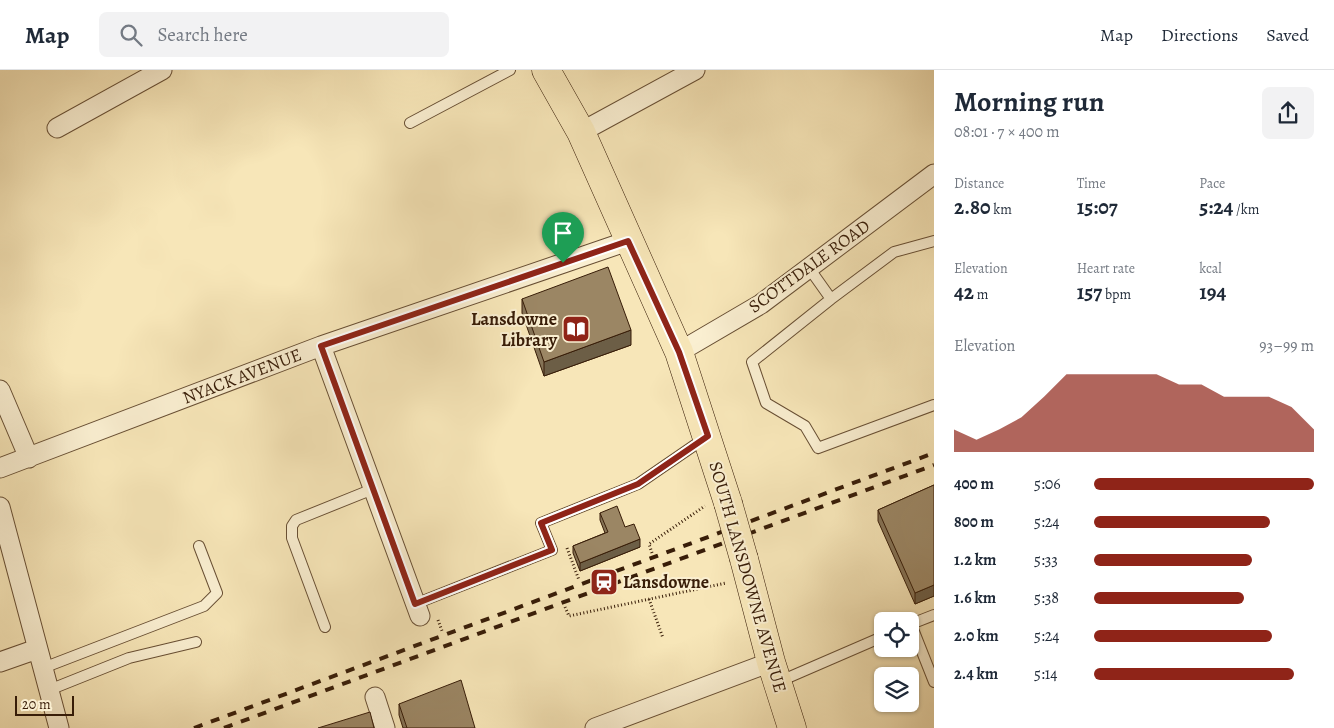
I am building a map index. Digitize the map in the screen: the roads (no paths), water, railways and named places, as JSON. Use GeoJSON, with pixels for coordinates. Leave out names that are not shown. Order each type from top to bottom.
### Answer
{"type":"FeatureCollection","features":[{"type":"Feature","properties":{"kind":"main road","name":"SOUTH LANSDOWNE AVENUE"},"geometry":{"type":"LineString","coordinates":[[546,70],[581,132],[679,352],[728,500],[774,672],[792,728]]}},
{"type":"Feature","properties":{"kind":"street"},"geometry":{"type":"LineString","coordinates":[[57,128],[162,70]]}},
{"type":"Feature","properties":{"kind":"street"},"geometry":{"type":"LineString","coordinates":[[581,132],[695,70]]}},
{"type":"Feature","properties":{"kind":"street","name":"SCOTTDALE ROAD"},"geometry":{"type":"LineString","coordinates":[[679,352],[761,304],[934,174]]}},
{"type":"Feature","properties":{"kind":"street","name":"NYACK AVENUE"},"geometry":{"type":"LineString","coordinates":[[0,468],[321,346],[628,241]]}},
{"type":"Feature","properties":{"kind":"street"},"geometry":{"type":"LineString","coordinates":[[321,346],[418,610]]}},
{"type":"Feature","properties":{"kind":"street"},"geometry":{"type":"LineString","coordinates":[[0,390],[29,458]]}},
{"type":"Feature","properties":{"kind":"street"},"geometry":{"type":"LineString","coordinates":[[0,507],[59,728]]}},
{"type":"Feature","properties":{"kind":"street"},"geometry":{"type":"LineString","coordinates":[[0,662],[37,649]]}},
{"type":"Feature","properties":{"kind":"street"},"geometry":{"type":"LineString","coordinates":[[595,728],[774,672]]}},
{"type":"Feature","properties":{"kind":"street"},"geometry":{"type":"LineString","coordinates":[[375,697],[385,728]]}},
{"type":"Feature","properties":{"kind":"lane"},"geometry":{"type":"LineString","coordinates":[[410,123],[510,70]]}},
{"type":"Feature","properties":{"kind":"lane"},"geometry":{"type":"LineString","coordinates":[[934,241],[894,252],[752,362],[766,403],[804,426],[818,448],[934,405]]}},
{"type":"Feature","properties":{"kind":"lane"},"geometry":{"type":"LineString","coordinates":[[808,268],[831,299]]}},
{"type":"Feature","properties":{"kind":"lane"},"geometry":{"type":"LineString","coordinates":[[418,610],[552,550],[541,523],[638,484],[708,436]]}},
{"type":"Feature","properties":{"kind":"lane"},"geometry":{"type":"LineString","coordinates":[[325,627],[292,538],[292,526],[296,520],[309,514],[373,489]]}},
{"type":"Feature","properties":{"kind":"lane"},"geometry":{"type":"LineString","coordinates":[[43,668],[204,606],[217,593],[199,546]]}},
{"type":"Feature","properties":{"kind":"lane"},"geometry":{"type":"LineString","coordinates":[[919,621],[934,615]]}},
{"type":"Feature","properties":{"kind":"lane"},"geometry":{"type":"LineString","coordinates":[[774,672],[874,640]]}},
{"type":"Feature","properties":{"kind":"lane"},"geometry":{"type":"LineString","coordinates":[[49,690],[129,658],[196,642]]}},
{"type":"Feature","properties":{"kind":"lane"},"geometry":{"type":"LineString","coordinates":[[919,646],[934,682]]}},
{"type":"Feature","properties":{"kind":"railway"},"geometry":{"type":"LineString","coordinates":[[194,728],[934,453]]}},
{"type":"Feature","properties":{"kind":"railway"},"geometry":{"type":"LineString","coordinates":[[224,728],[934,465]]}},
{"type":"Feature","properties":{"kind":"place","name":"Lansdowne Library"},"geometry":{"type":"Point","coordinates":[576,329]}},
{"type":"Feature","properties":{"kind":"place","name":"Lansdowne"},"geometry":{"type":"Point","coordinates":[604,582]}}]}
